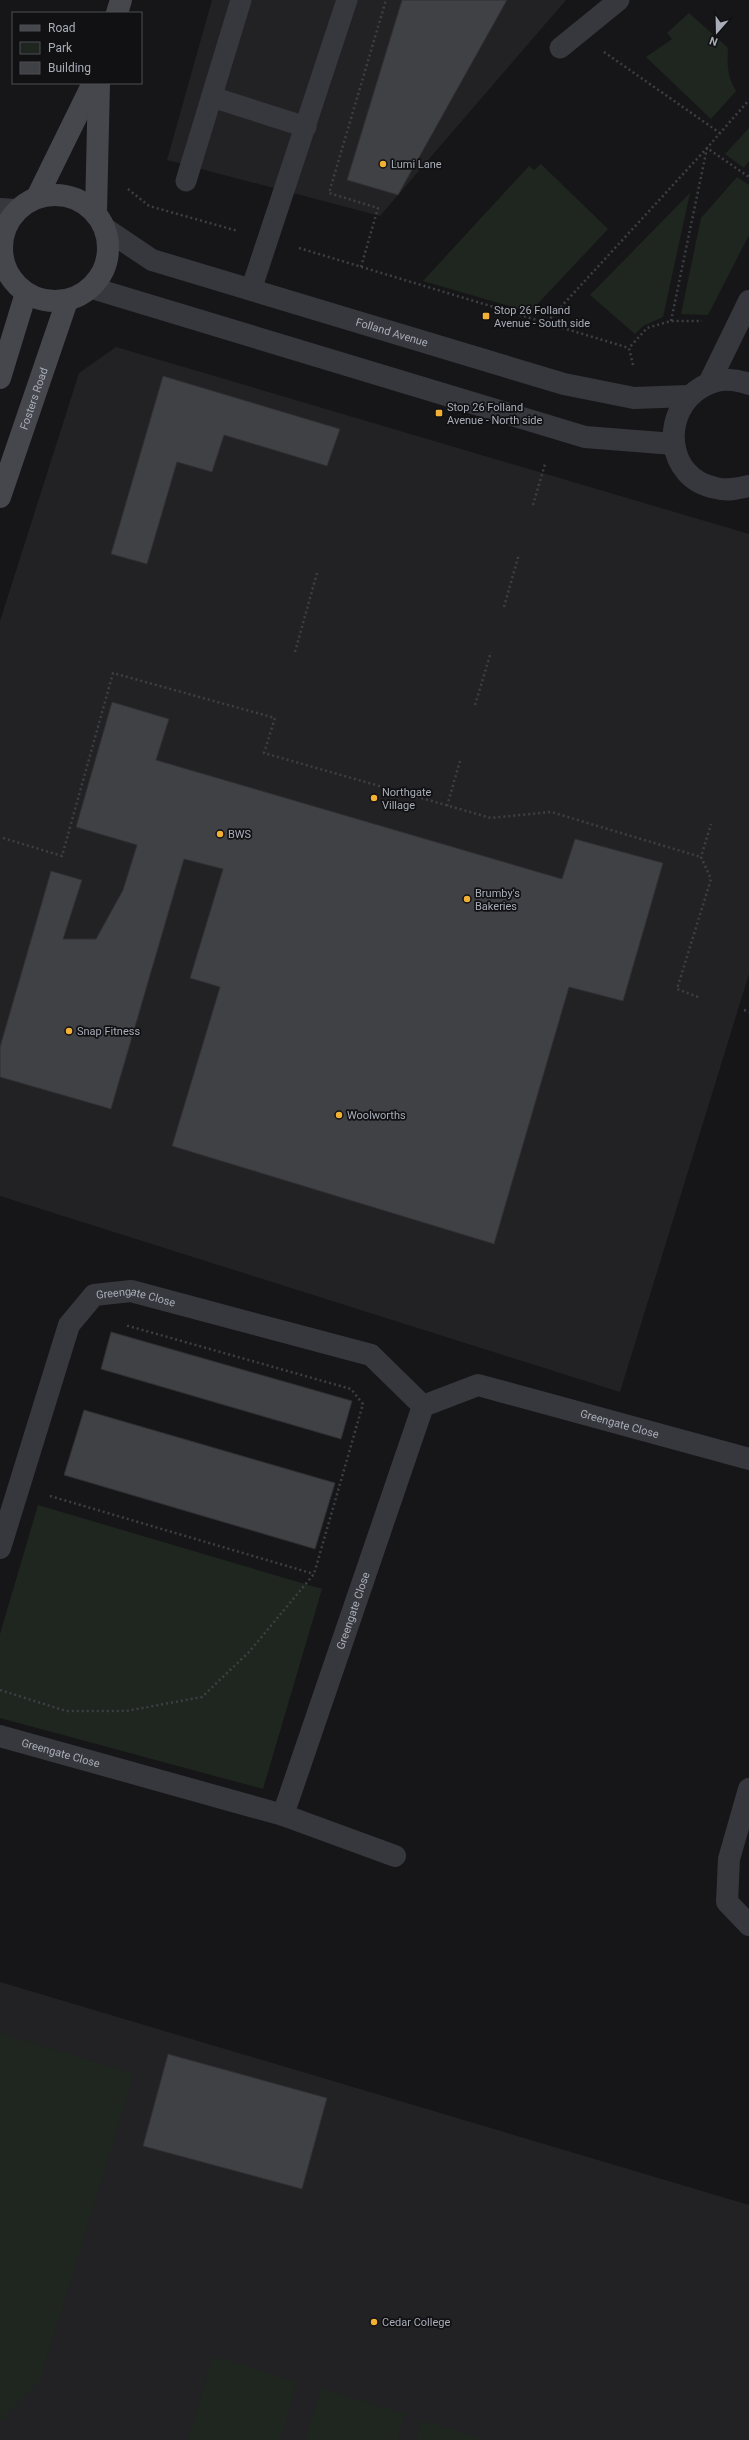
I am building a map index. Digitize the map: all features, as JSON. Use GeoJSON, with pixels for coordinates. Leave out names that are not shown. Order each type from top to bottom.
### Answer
{"type":"FeatureCollection","features":[{"type":"Feature","properties":{"kind":"main road"},"geometry":{"type":"LineString","coordinates":[[117,12],[121,0]]}},
{"type":"Feature","properties":{"kind":"main road"},"geometry":{"type":"LineString","coordinates":[[37,197],[93,84]]}},
{"type":"Feature","properties":{"kind":"main road"},"geometry":{"type":"LineString","coordinates":[[99,84],[101,220],[110,252],[105,270],[92,288],[67,300],[48,301],[26,293],[12,280],[1,259],[2,241],[8,210],[37,197],[56,194],[69,196],[86,203],[101,220]]}},
{"type":"Feature","properties":{"kind":"main road"},"geometry":{"type":"LineString","coordinates":[[0,378],[26,293]]}},
{"type":"Feature","properties":{"kind":"main road","name":"Fosters Road"},"geometry":{"type":"LineString","coordinates":[[0,497],[67,300]]}},
{"type":"Feature","properties":{"kind":"street","name":"Folland Avenue"},"geometry":{"type":"LineString","coordinates":[[101,220],[152,260],[564,384],[634,398],[689,396]]}},
{"type":"Feature","properties":{"kind":"street"},"geometry":{"type":"LineString","coordinates":[[92,288],[585,437],[674,444]]}},
{"type":"Feature","properties":{"kind":"street"},"geometry":{"type":"LineString","coordinates":[[709,383],[749,301]]}},
{"type":"Feature","properties":{"kind":"street"},"geometry":{"type":"LineString","coordinates":[[749,384],[725,379],[709,383],[689,396],[682,404],[675,419],[674,444],[676,453],[684,468],[698,481],[714,488],[732,490],[749,486]]}},
{"type":"Feature","properties":{"kind":"street","name":"Greengate Close"},"geometry":{"type":"LineString","coordinates":[[0,1548],[69,1325],[94,1296],[132,1290],[371,1355],[423,1406]]}},
{"type":"Feature","properties":{"kind":"street","name":"Greengate Close"},"geometry":{"type":"LineString","coordinates":[[423,1406],[478,1385],[749,1459]]}},
{"type":"Feature","properties":{"kind":"street","name":"Greengate Close"},"geometry":{"type":"LineString","coordinates":[[283,1815],[423,1406]]}},
{"type":"Feature","properties":{"kind":"street","name":"Greengate Close"},"geometry":{"type":"LineString","coordinates":[[0,1736],[283,1815],[395,1856]]}},
{"type":"Feature","properties":{"kind":"street"},"geometry":{"type":"LineString","coordinates":[[749,1789],[729,1859],[727,1902],[749,1925]]}},
{"type":"Feature","properties":{"kind":"lane"},"geometry":{"type":"LineString","coordinates":[[186,181],[241,0]]}},
{"type":"Feature","properties":{"kind":"lane"},"geometry":{"type":"LineString","coordinates":[[251,290],[347,0]]}},
{"type":"Feature","properties":{"kind":"lane"},"geometry":{"type":"LineString","coordinates":[[560,48],[619,0]]}},
{"type":"Feature","properties":{"kind":"lane"},"geometry":{"type":"LineString","coordinates":[[212,98],[306,127]]}},
{"type":"Feature","properties":{"kind":"path"},"geometry":{"type":"LineString","coordinates":[[361,267],[378,208],[329,193],[386,0]]}},
{"type":"Feature","properties":{"kind":"path"},"geometry":{"type":"LineString","coordinates":[[578,33],[720,133]]}},
{"type":"Feature","properties":{"kind":"path"},"geometry":{"type":"LineString","coordinates":[[547,322],[707,148],[749,100]]}},
{"type":"Feature","properties":{"kind":"path"},"geometry":{"type":"LineString","coordinates":[[707,148],[749,177]]}},
{"type":"Feature","properties":{"kind":"path"},"geometry":{"type":"LineString","coordinates":[[671,321],[707,148]]}},
{"type":"Feature","properties":{"kind":"path"},"geometry":{"type":"LineString","coordinates":[[127,188],[149,206],[268,239],[629,348]]}},
{"type":"Feature","properties":{"kind":"path"},"geometry":{"type":"LineString","coordinates":[[629,348],[647,328],[671,321],[696,319],[704,321]]}},
{"type":"Feature","properties":{"kind":"path"},"geometry":{"type":"LineString","coordinates":[[629,348],[632,362],[636,370]]}},
{"type":"Feature","properties":{"kind":"path"},"geometry":{"type":"LineString","coordinates":[[533,505],[545,464]]}},
{"type":"Feature","properties":{"kind":"path"},"geometry":{"type":"LineString","coordinates":[[504,607],[519,554]]}},
{"type":"Feature","properties":{"kind":"path"},"geometry":{"type":"LineString","coordinates":[[295,652],[317,573]]}},
{"type":"Feature","properties":{"kind":"path"},"geometry":{"type":"LineString","coordinates":[[475,705],[491,652]]}},
{"type":"Feature","properties":{"kind":"path"},"geometry":{"type":"LineString","coordinates":[[3,838],[62,856],[113,673],[275,718],[264,753],[491,818],[551,812],[701,857]]}},
{"type":"Feature","properties":{"kind":"path"},"geometry":{"type":"LineString","coordinates":[[447,806],[460,761]]}},
{"type":"Feature","properties":{"kind":"path"},"geometry":{"type":"LineString","coordinates":[[698,996],[677,989],[711,879],[701,857],[712,824]]}},
{"type":"Feature","properties":{"kind":"path"},"geometry":{"type":"LineString","coordinates":[[744,1010],[749,1012]]}},
{"type":"Feature","properties":{"kind":"path"},"geometry":{"type":"LineString","coordinates":[[0,1690],[66,1711],[126,1711],[202,1697],[250,1652],[314,1574],[363,1404],[351,1389],[118,1323]]}},
{"type":"Feature","properties":{"kind":"path"},"geometry":{"type":"LineString","coordinates":[[51,1488],[49,1496],[314,1574]]}},
{"type":"Feature","properties":{"kind":"shaded area"},"geometry":{"type":"Polygon","coordinates":[[[212,0],[566,0],[380,216],[167,160],[212,0]]]}},
{"type":"Feature","properties":{"kind":"shaded area","name":"Northgate Village"},"geometry":{"type":"Polygon","coordinates":[[[116,347],[749,534],[749,974],[620,1392],[0,1196],[0,621],[79,373],[116,347]]]}},
{"type":"Feature","properties":{"kind":"shaded area","name":"Cedar College"},"geometry":{"type":"Polygon","coordinates":[[[0,1982],[749,2205],[749,2440],[0,2440],[0,1982]]]}},
{"type":"Feature","properties":{"kind":"green space"},"geometry":{"type":"Polygon","coordinates":[[[689,13],[728,48],[728,70],[736,91],[711,119],[646,57],[672,39],[667,33],[689,13]]]}},
{"type":"Feature","properties":{"kind":"green space"},"geometry":{"type":"Polygon","coordinates":[[[749,128],[749,161],[744,168],[725,154],[749,128]]]}},
{"type":"Feature","properties":{"kind":"green space"},"geometry":{"type":"Polygon","coordinates":[[[541,164],[608,229],[530,312],[423,281],[529,166],[534,170],[541,164]]]}},
{"type":"Feature","properties":{"kind":"green space"},"geometry":{"type":"Polygon","coordinates":[[[737,177],[749,185],[749,235],[708,315],[681,314],[701,218],[737,177]]]}},
{"type":"Feature","properties":{"kind":"green space"},"geometry":{"type":"Polygon","coordinates":[[[690,193],[663,317],[643,326],[635,334],[590,295],[690,193]]]}},
{"type":"Feature","properties":{"kind":"green space"},"geometry":{"type":"Polygon","coordinates":[[[38,1505],[322,1589],[263,1789],[0,1718],[0,1634],[38,1505]]]}},
{"type":"Feature","properties":{"kind":"green space"},"geometry":{"type":"Polygon","coordinates":[[[0,2033],[134,2074],[40,2380],[0,2422],[0,2033]]]}},
{"type":"Feature","properties":{"kind":"green space"},"geometry":{"type":"Polygon","coordinates":[[[213,2356],[297,2382],[280,2440],[188,2440],[213,2356]]]}},
{"type":"Feature","properties":{"kind":"green space"},"geometry":{"type":"Polygon","coordinates":[[[321,2388],[405,2414],[397,2440],[305,2440],[321,2388]]]}},
{"type":"Feature","properties":{"kind":"green space"},"geometry":{"type":"Polygon","coordinates":[[[422,2420],[486,2440],[416,2440],[422,2420]]]}},
{"type":"Feature","properties":{"kind":"building"},"geometry":{"type":"Polygon","coordinates":[[[402,0],[507,0],[398,195],[347,180],[402,0]]]}},
{"type":"Feature","properties":{"kind":"building"},"geometry":{"type":"Polygon","coordinates":[[[163,376],[340,429],[327,466],[224,435],[212,472],[177,462],[147,564],[111,554],[163,376]]]}},
{"type":"Feature","properties":{"kind":"building"},"geometry":{"type":"Polygon","coordinates":[[[112,702],[169,719],[156,760],[562,879],[575,839],[663,863],[623,1001],[569,987],[494,1244],[172,1146],[220,987],[190,978],[223,869],[184,859],[111,1109],[0,1077],[0,1047],[51,871],[82,880],[63,939],[96,939],[123,890],[137,845],[76,827],[112,702]]]}},
{"type":"Feature","properties":{"kind":"building"},"geometry":{"type":"Polygon","coordinates":[[[111,1332],[352,1401],[341,1439],[101,1369],[111,1332]]]}},
{"type":"Feature","properties":{"kind":"building"},"geometry":{"type":"Polygon","coordinates":[[[84,1410],[335,1483],[315,1549],[64,1475],[84,1410]]]}},
{"type":"Feature","properties":{"kind":"building"},"geometry":{"type":"Polygon","coordinates":[[[168,2054],[327,2098],[302,2189],[143,2146],[168,2054]]]}},
{"type":"Feature","properties":{"kind":"place","name":"Lumi Lane"},"geometry":{"type":"Point","coordinates":[383,164]}},
{"type":"Feature","properties":{"kind":"place","name":"Stop 26 Folland Avenue - South side"},"geometry":{"type":"Point","coordinates":[486,316]}},
{"type":"Feature","properties":{"kind":"place","name":"Stop 26 Folland Avenue - North side"},"geometry":{"type":"Point","coordinates":[439,413]}},
{"type":"Feature","properties":{"kind":"place","name":"Northgate Village"},"geometry":{"type":"Point","coordinates":[374,798]}},
{"type":"Feature","properties":{"kind":"place","name":"BWS"},"geometry":{"type":"Point","coordinates":[220,834]}},
{"type":"Feature","properties":{"kind":"place","name":"Brumby's Bakeries"},"geometry":{"type":"Point","coordinates":[467,899]}},
{"type":"Feature","properties":{"kind":"place","name":"Snap Fitness"},"geometry":{"type":"Point","coordinates":[69,1031]}},
{"type":"Feature","properties":{"kind":"place","name":"Woolworths"},"geometry":{"type":"Point","coordinates":[339,1115]}},
{"type":"Feature","properties":{"kind":"place","name":"Cedar College"},"geometry":{"type":"Point","coordinates":[374,2322]}}]}
